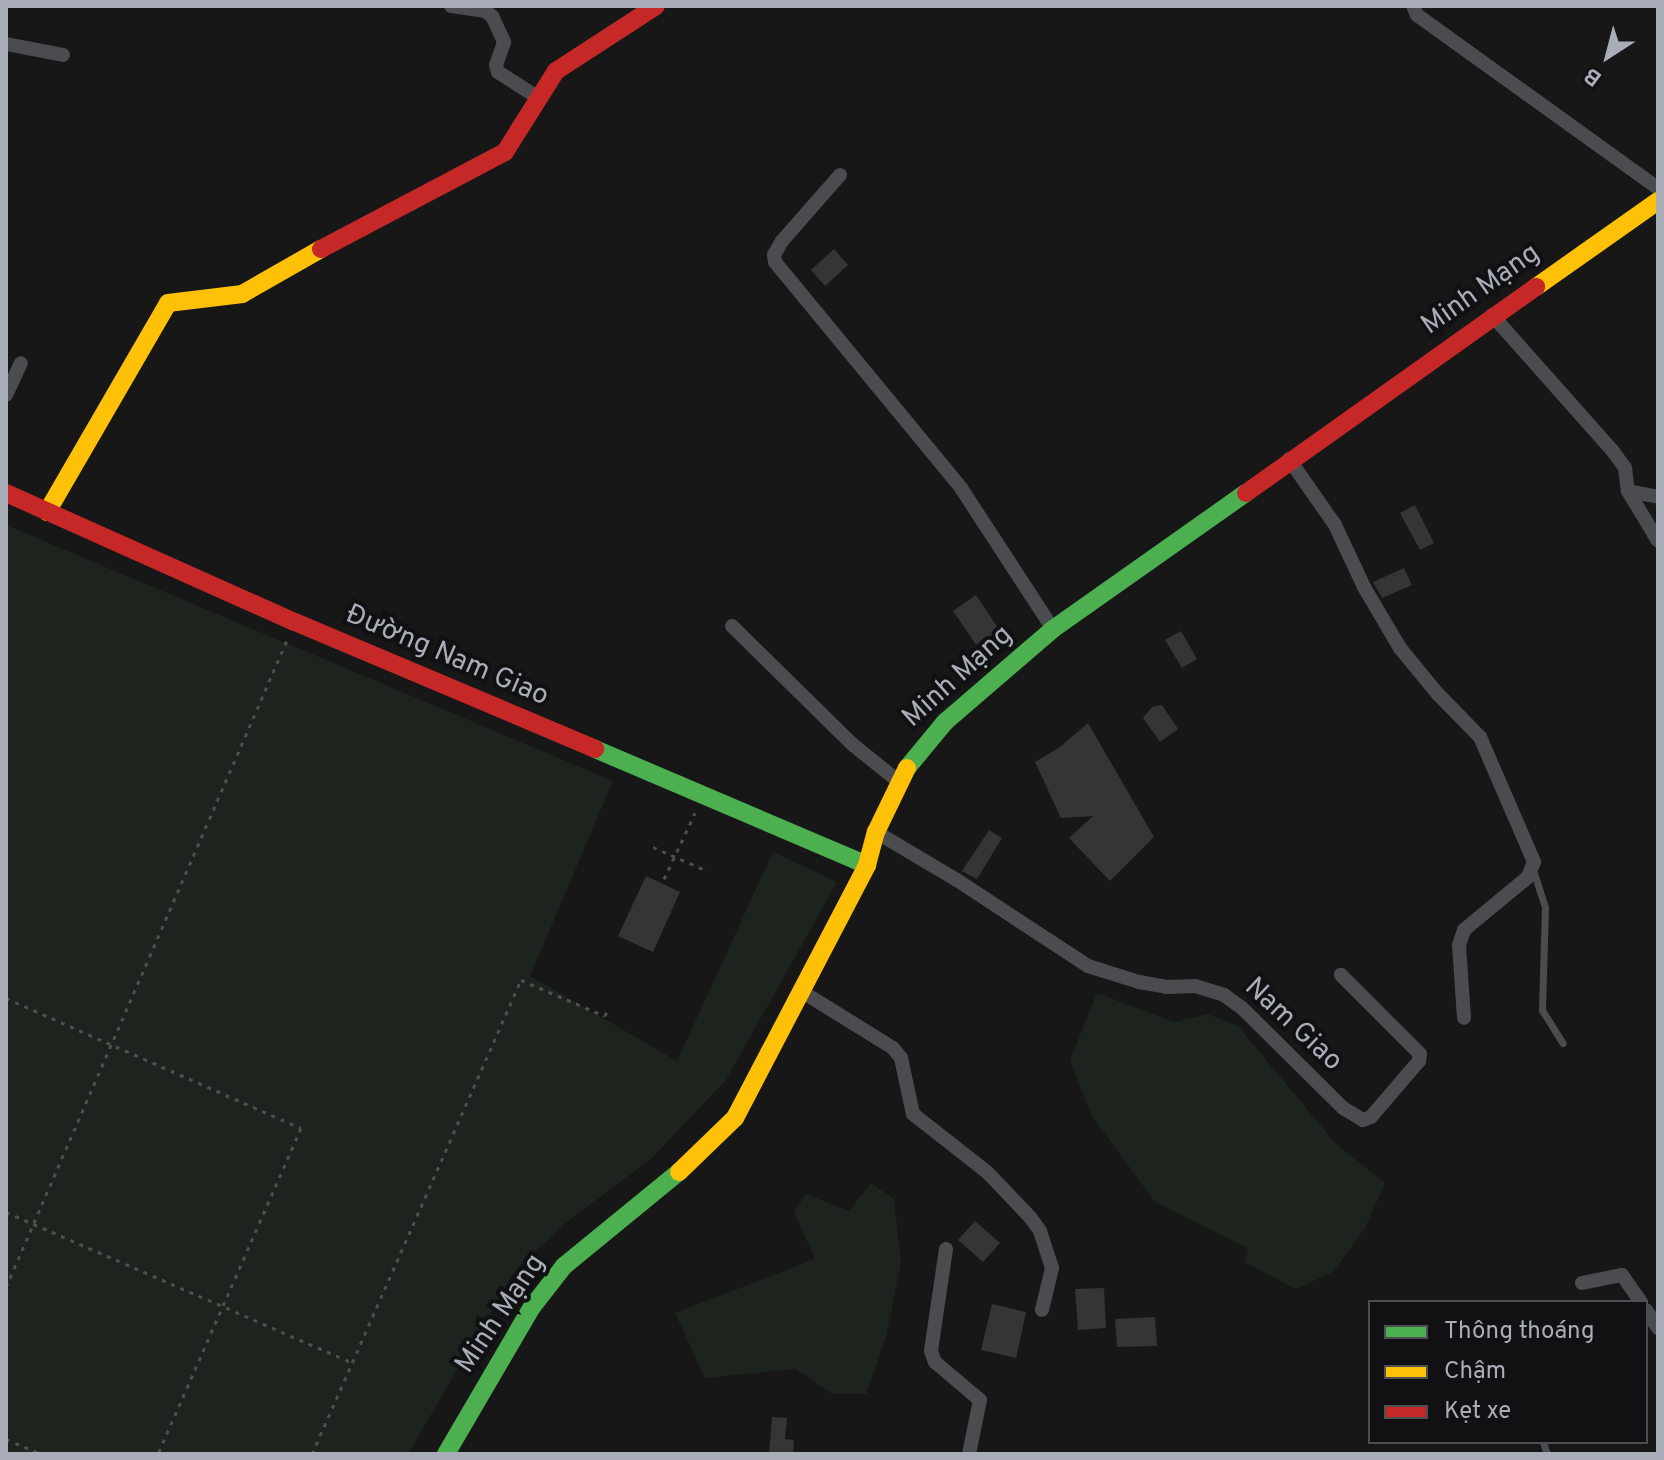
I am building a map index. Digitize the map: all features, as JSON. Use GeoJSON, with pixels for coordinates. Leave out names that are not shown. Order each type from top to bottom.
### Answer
{"type":"FeatureCollection","features":[{"type":"Feature","properties":{"kind":"main road"},"geometry":{"type":"LineString","coordinates":[[47,512],[168,303],[242,294],[418,195],[505,152],[556,71],[656,6]]}},
{"type":"Feature","properties":{"kind":"main road","name":"Minh Mạng"},"geometry":{"type":"LineString","coordinates":[[446,1454],[532,1307],[564,1266],[693,1160],[735,1118],[867,865],[876,832],[898,781],[914,756],[945,722],[1053,629],[1492,315],[1658,201]]}},
{"type":"Feature","properties":{"kind":"main road","name":"Đường Nam Giao"},"geometry":{"type":"LineString","coordinates":[[6,493],[295,622],[867,865]]}},
{"type":"Feature","properties":{"kind":"street"},"geometry":{"type":"LineString","coordinates":[[451,6],[468,7],[492,16],[504,42],[496,65],[498,72],[540,99]]}},
{"type":"Feature","properties":{"kind":"street"},"geometry":{"type":"LineString","coordinates":[[1413,6],[1417,15],[1658,188]]}},
{"type":"Feature","properties":{"kind":"street"},"geometry":{"type":"LineString","coordinates":[[6,44],[63,55]]}},
{"type":"Feature","properties":{"kind":"street"},"geometry":{"type":"LineString","coordinates":[[840,175],[782,241],[774,255],[775,262],[961,488],[1053,629]]}},
{"type":"Feature","properties":{"kind":"street"},"geometry":{"type":"LineString","coordinates":[[1492,315],[1612,450],[1625,468],[1628,491],[1658,541]]}},
{"type":"Feature","properties":{"kind":"street"},"geometry":{"type":"LineString","coordinates":[[6,395],[21,363]]}},
{"type":"Feature","properties":{"kind":"street"},"geometry":{"type":"LineString","coordinates":[[1289,459],[1335,525],[1364,587],[1400,648],[1420,674],[1480,737],[1534,862],[1533,870],[1464,930],[1459,945],[1464,1018]]}},
{"type":"Feature","properties":{"kind":"street"},"geometry":{"type":"LineString","coordinates":[[1628,491],[1658,497]]}},
{"type":"Feature","properties":{"kind":"street"},"geometry":{"type":"LineString","coordinates":[[732,626],[852,744],[898,781]]}},
{"type":"Feature","properties":{"kind":"street","name":"Nam Giao"},"geometry":{"type":"LineString","coordinates":[[876,832],[957,880],[1088,966],[1139,982],[1166,987],[1195,986],[1224,995],[1242,1008],[1343,1108],[1363,1120],[1371,1117],[1419,1061],[1420,1054],[1341,975]]}},
{"type":"Feature","properties":{"kind":"street"},"geometry":{"type":"LineString","coordinates":[[801,991],[893,1048],[901,1058],[913,1114],[987,1172],[1030,1217],[1040,1231],[1052,1268],[1042,1310]]}},
{"type":"Feature","properties":{"kind":"street"},"geometry":{"type":"LineString","coordinates":[[946,1249],[931,1351],[935,1362],[980,1400],[969,1454]]}},
{"type":"Feature","properties":{"kind":"street"},"geometry":{"type":"LineString","coordinates":[[1582,1283],[1622,1275],[1640,1300]]}},
{"type":"Feature","properties":{"kind":"lane"},"geometry":{"type":"LineString","coordinates":[[1533,870],[1545,907],[1542,1010],[1563,1043]]}},
{"type":"Feature","properties":{"kind":"path"},"geometry":{"type":"LineString","coordinates":[[6,1287],[295,622]]}},
{"type":"Feature","properties":{"kind":"path"},"geometry":{"type":"LineString","coordinates":[[664,879],[703,795]]}},
{"type":"Feature","properties":{"kind":"path"},"geometry":{"type":"LineString","coordinates":[[653,847],[708,871]]}},
{"type":"Feature","properties":{"kind":"path"},"geometry":{"type":"LineString","coordinates":[[312,1454],[521,980],[605,1016],[608,1008]]}},
{"type":"Feature","properties":{"kind":"path"},"geometry":{"type":"LineString","coordinates":[[6,998],[301,1128],[158,1454]]}},
{"type":"Feature","properties":{"kind":"path"},"geometry":{"type":"LineString","coordinates":[[6,1212],[354,1363]]}},
{"type":"Feature","properties":{"kind":"path"},"geometry":{"type":"LineString","coordinates":[[6,1439],[41,1454]]}},
{"type":"Feature","properties":{"kind":"shaded area"},"geometry":{"type":"Polygon","coordinates":[[[6,525],[613,781],[530,976],[677,1061],[773,852],[837,882],[726,1080],[651,1159],[564,1224],[515,1271],[408,1454],[6,1454],[6,525]]]}},
{"type":"Feature","properties":{"kind":"shaded area"},"geometry":{"type":"Polygon","coordinates":[[[1097,993],[1174,1022],[1208,1014],[1238,1026],[1336,1144],[1385,1183],[1365,1228],[1333,1272],[1296,1289],[1244,1262],[1249,1249],[1155,1202],[1091,1115],[1070,1060],[1097,993]]]}},
{"type":"Feature","properties":{"kind":"shaded area"},"geometry":{"type":"Polygon","coordinates":[[[871,1183],[894,1199],[901,1262],[886,1337],[866,1394],[832,1394],[796,1369],[705,1378],[675,1313],[815,1259],[794,1212],[806,1194],[849,1211],[871,1183]]]}},
{"type":"Feature","properties":{"kind":"building"},"geometry":{"type":"Polygon","coordinates":[[[834,249],[848,265],[825,286],[811,270],[834,249]]]}},
{"type":"Feature","properties":{"kind":"building"},"geometry":{"type":"Polygon","coordinates":[[[1415,505],[1434,543],[1420,550],[1400,513],[1415,505]]]}},
{"type":"Feature","properties":{"kind":"building"},"geometry":{"type":"Polygon","coordinates":[[[1404,568],[1412,585],[1382,598],[1373,582],[1404,568]]]}},
{"type":"Feature","properties":{"kind":"building"},"geometry":{"type":"Polygon","coordinates":[[[976,595],[1002,634],[979,649],[953,611],[976,595]]]}},
{"type":"Feature","properties":{"kind":"building"},"geometry":{"type":"Polygon","coordinates":[[[1181,631],[1197,659],[1182,668],[1165,640],[1181,631]]]}},
{"type":"Feature","properties":{"kind":"building"},"geometry":{"type":"Polygon","coordinates":[[[1162,705],[1178,729],[1160,742],[1143,718],[1152,707],[1162,705]]]}},
{"type":"Feature","properties":{"kind":"building"},"geometry":{"type":"Polygon","coordinates":[[[1088,723],[1154,837],[1110,881],[1069,838],[1093,816],[1061,818],[1035,762],[1060,747],[1088,723]]]}},
{"type":"Feature","properties":{"kind":"building"},"geometry":{"type":"Polygon","coordinates":[[[989,830],[1002,838],[977,879],[962,871],[989,830]]]}},
{"type":"Feature","properties":{"kind":"building"},"geometry":{"type":"Polygon","coordinates":[[[646,876],[680,892],[653,952],[618,936],[646,876]]]}},
{"type":"Feature","properties":{"kind":"building"},"geometry":{"type":"Polygon","coordinates":[[[975,1221],[1000,1243],[983,1262],[958,1240],[975,1221]]]}},
{"type":"Feature","properties":{"kind":"building"},"geometry":{"type":"Polygon","coordinates":[[[1104,1288],[1106,1328],[1078,1330],[1075,1289],[1104,1288]]]}},
{"type":"Feature","properties":{"kind":"building"},"geometry":{"type":"Polygon","coordinates":[[[992,1304],[1026,1312],[1016,1358],[981,1350],[992,1304]]]}},
{"type":"Feature","properties":{"kind":"building"},"geometry":{"type":"Polygon","coordinates":[[[1155,1317],[1157,1346],[1117,1347],[1115,1319],[1155,1317]]]}},
{"type":"Feature","properties":{"kind":"building"},"geometry":{"type":"Polygon","coordinates":[[[772,1417],[787,1418],[785,1439],[794,1440],[793,1454],[769,1454],[772,1417]]]}},
{"type":"Feature","properties":{"kind":"traffic: fast"},"geometry":{"type":"LineString","coordinates":[[907,768],[945,722],[1053,629],[1246,493]]}},
{"type":"Feature","properties":{"kind":"traffic: fast"},"geometry":{"type":"LineString","coordinates":[[595,749],[867,865]]}},
{"type":"Feature","properties":{"kind":"traffic: fast"},"geometry":{"type":"LineString","coordinates":[[446,1454],[532,1307],[564,1266],[679,1172]]}},
{"type":"Feature","properties":{"kind":"traffic: slow"},"geometry":{"type":"LineString","coordinates":[[1536,287],[1658,201]]}},
{"type":"Feature","properties":{"kind":"traffic: slow"},"geometry":{"type":"LineString","coordinates":[[47,512],[168,303],[242,294],[321,249]]}},
{"type":"Feature","properties":{"kind":"traffic: slow"},"geometry":{"type":"LineString","coordinates":[[679,1172],[735,1118],[867,865],[876,832],[907,768]]}},
{"type":"Feature","properties":{"kind":"traffic: jam"},"geometry":{"type":"LineString","coordinates":[[321,249],[505,152],[556,71],[656,6]]}},
{"type":"Feature","properties":{"kind":"traffic: jam"},"geometry":{"type":"LineString","coordinates":[[1246,493],[1536,287]]}},
{"type":"Feature","properties":{"kind":"traffic: jam"},"geometry":{"type":"LineString","coordinates":[[6,493],[295,622],[595,749]]}}]}
